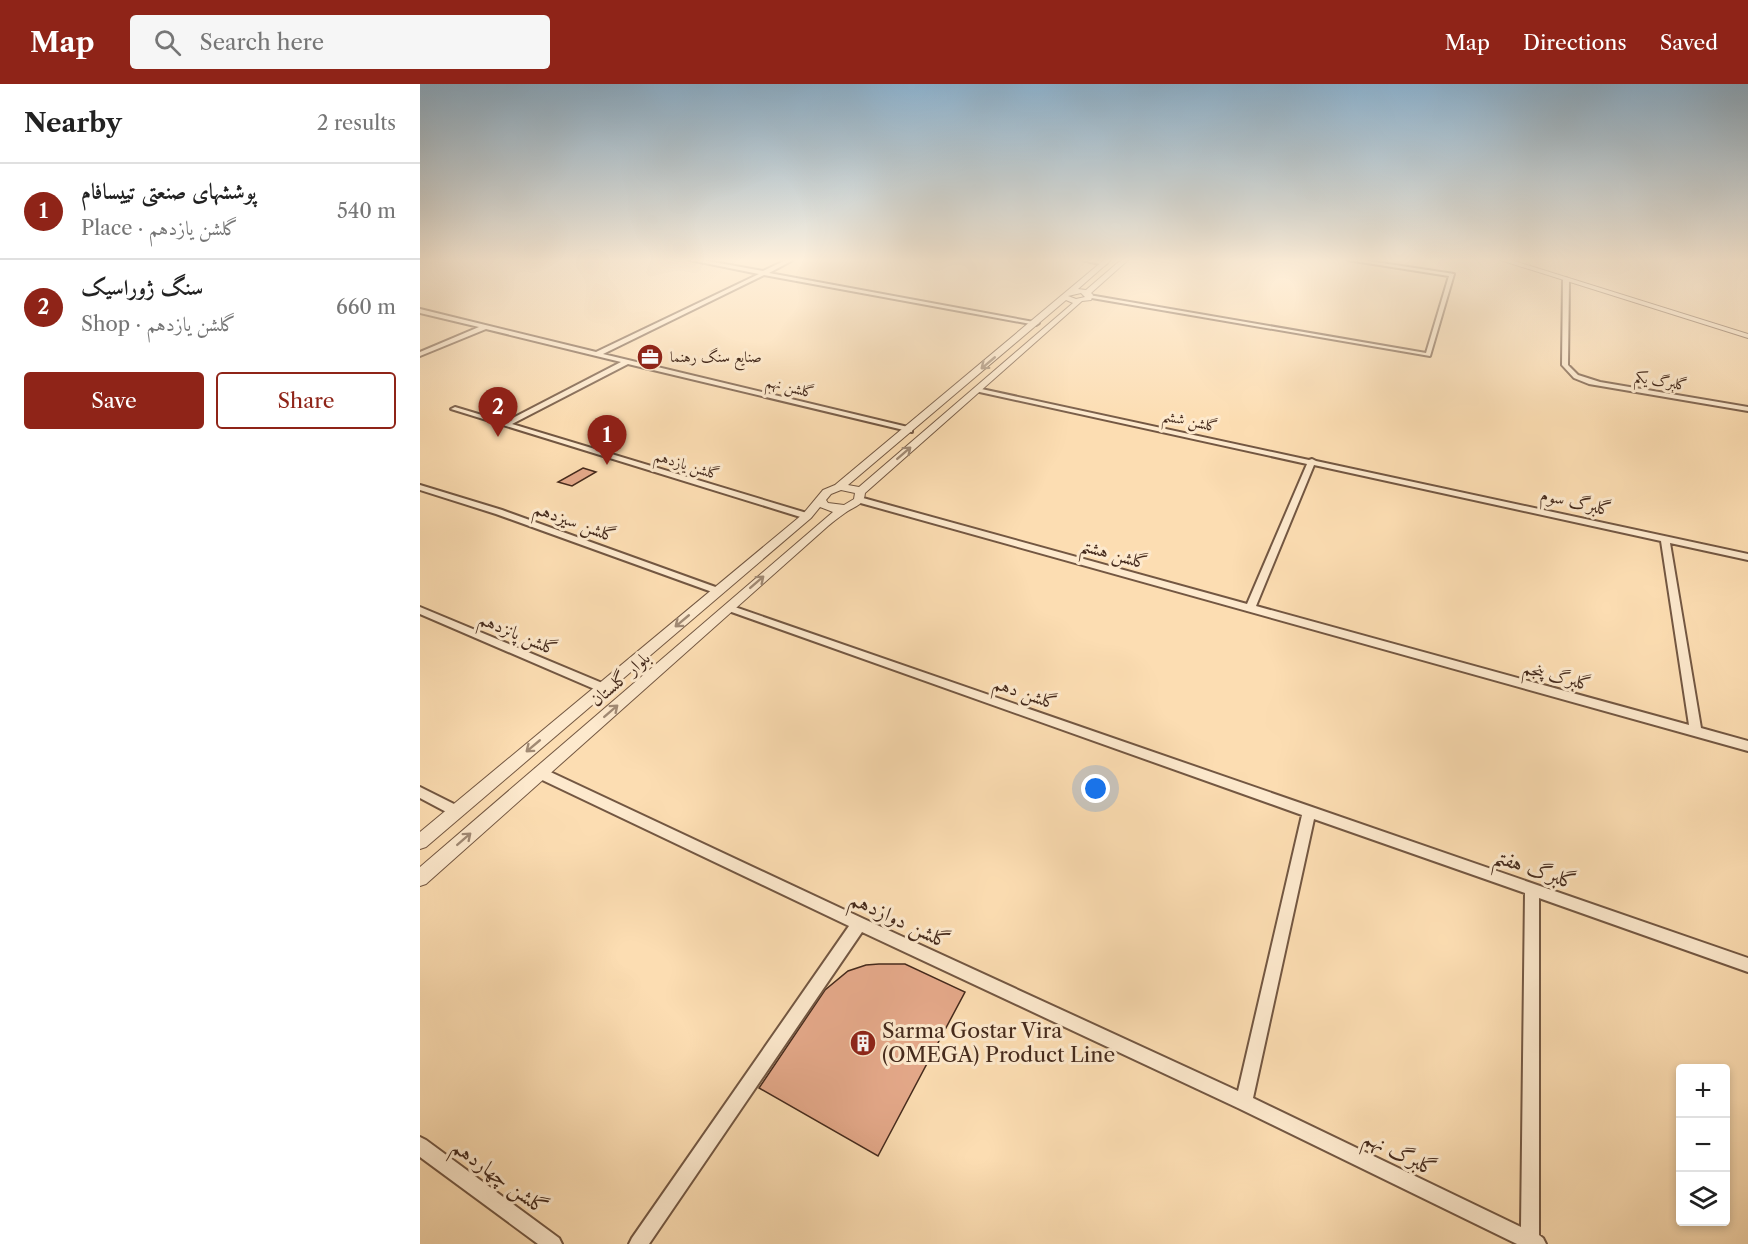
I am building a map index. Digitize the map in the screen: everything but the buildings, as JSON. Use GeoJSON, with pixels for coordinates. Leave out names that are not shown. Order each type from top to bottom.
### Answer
{"type":"FeatureCollection","features":[{"type":"Feature","properties":{"kind":"street","name":"گلشن نهم"},"geometry":{"type":"LineString","coordinates":[[433,314],[909,430]]}},
{"type":"Feature","properties":{"kind":"street"},"geometry":{"type":"LineString","coordinates":[[597,354],[679,314]]}},
{"type":"Feature","properties":{"kind":"street"},"geometry":{"type":"LineString","coordinates":[[988,314],[1036,323]]}},
{"type":"Feature","properties":{"kind":"street"},"geometry":{"type":"LineString","coordinates":[[839,487],[1046,314]]}},
{"type":"Feature","properties":{"kind":"street"},"geometry":{"type":"LineString","coordinates":[[839,487],[850,487],[860,496],[1064,314]]}},
{"type":"Feature","properties":{"kind":"street"},"geometry":{"type":"LineString","coordinates":[[1196,314],[1428,355],[1440,314]]}},
{"type":"Feature","properties":{"kind":"street","name":"گلبرگ یکم"},"geometry":{"type":"LineString","coordinates":[[1566,314],[1565,365],[1571,374],[1581,380],[1748,409]]}},
{"type":"Feature","properties":{"kind":"street"},"geometry":{"type":"LineString","coordinates":[[1677,314],[1748,336]]}},
{"type":"Feature","properties":{"kind":"street"},"geometry":{"type":"LineString","coordinates":[[1693,314],[1748,331]]}},
{"type":"Feature","properties":{"kind":"street"},"geometry":{"type":"LineString","coordinates":[[420,354],[485,327]]}},
{"type":"Feature","properties":{"kind":"street"},"geometry":{"type":"LineString","coordinates":[[506,424],[628,361]]}},
{"type":"Feature","properties":{"kind":"street","name":"گلشن ششم"},"geometry":{"type":"LineString","coordinates":[[977,390],[1397,479]]}},
{"type":"Feature","properties":{"kind":"street","name":"گلشن یازدهم"},"geometry":{"type":"LineString","coordinates":[[455,409],[807,516]]}},
{"type":"Feature","properties":{"kind":"street"},"geometry":{"type":"LineString","coordinates":[[1250,609],[1312,461]]}},
{"type":"Feature","properties":{"kind":"street","name":"گلبرگ سوم"},"geometry":{"type":"LineString","coordinates":[[1397,479],[1748,557]]}},
{"type":"Feature","properties":{"kind":"street","name":"گلشن سیزدهم"},"geometry":{"type":"LineString","coordinates":[[420,487],[499,512],[718,591]]}},
{"type":"Feature","properties":{"kind":"street","name":"بلوار گلستان"},"geometry":{"type":"LineString","coordinates":[[420,842],[807,516],[827,492],[839,487]]}},
{"type":"Feature","properties":{"kind":"street","name":"بلوار گلستان"},"geometry":{"type":"LineString","coordinates":[[420,878],[860,496]]}},
{"type":"Feature","properties":{"kind":"street","name":"گلشن هشتم"},"geometry":{"type":"LineString","coordinates":[[860,496],[1358,639]]}},
{"type":"Feature","properties":{"kind":"street"},"geometry":{"type":"LineString","coordinates":[[821,500],[826,507],[844,508]]}},
{"type":"Feature","properties":{"kind":"street"},"geometry":{"type":"LineString","coordinates":[[1665,539],[1696,731]]}},
{"type":"Feature","properties":{"kind":"street","name":"گلشن دهم"},"geometry":{"type":"LineString","coordinates":[[729,608],[1309,813]]}},
{"type":"Feature","properties":{"kind":"street","name":"گلشن پانزدهم"},"geometry":{"type":"LineString","coordinates":[[420,610],[603,688]]}},
{"type":"Feature","properties":{"kind":"street","name":"گلبرگ پنجم"},"geometry":{"type":"LineString","coordinates":[[1358,639],[1748,746]]}},
{"type":"Feature","properties":{"kind":"street","name":"گلشن دوازدهم"},"geometry":{"type":"LineString","coordinates":[[540,773],[1244,1102]]}},
{"type":"Feature","properties":{"kind":"street"},"geometry":{"type":"LineString","coordinates":[[420,792],[456,811]]}},
{"type":"Feature","properties":{"kind":"street"},"geometry":{"type":"LineString","coordinates":[[1244,1102],[1309,813]]}},
{"type":"Feature","properties":{"kind":"street","name":"گلبرگ هفتم"},"geometry":{"type":"LineString","coordinates":[[1309,813],[1748,965]]}},
{"type":"Feature","properties":{"kind":"street"},"geometry":{"type":"LineString","coordinates":[[1532,890],[1534,1242]]}},
{"type":"Feature","properties":{"kind":"street"},"geometry":{"type":"LineString","coordinates":[[638,1244],[859,924]]}},
{"type":"Feature","properties":{"kind":"street","name":"گلبرگ نهم"},"geometry":{"type":"LineString","coordinates":[[1244,1102],[1534,1242]]}},
{"type":"Feature","properties":{"kind":"street","name":"گلشن چهاردهم"},"geometry":{"type":"LineString","coordinates":[[420,1146],[554,1244]]}},
{"type":"Feature","properties":{"kind":"place","name":"صنایع سنگ رهنما"},"geometry":{"type":"Point","coordinates":[650,357]}},
{"type":"Feature","properties":{"kind":"place","name":"سنگ ژوراسیک"},"geometry":{"type":"Point","coordinates":[498,437]}},
{"type":"Feature","properties":{"kind":"place","name":"پوششهای صنعتی تییسافام"},"geometry":{"type":"Point","coordinates":[607,465]}},
{"type":"Feature","properties":{"kind":"place","name":"Sarma Gostar Vira (OMEGA) Product Line"},"geometry":{"type":"Point","coordinates":[863,1043]}}]}
